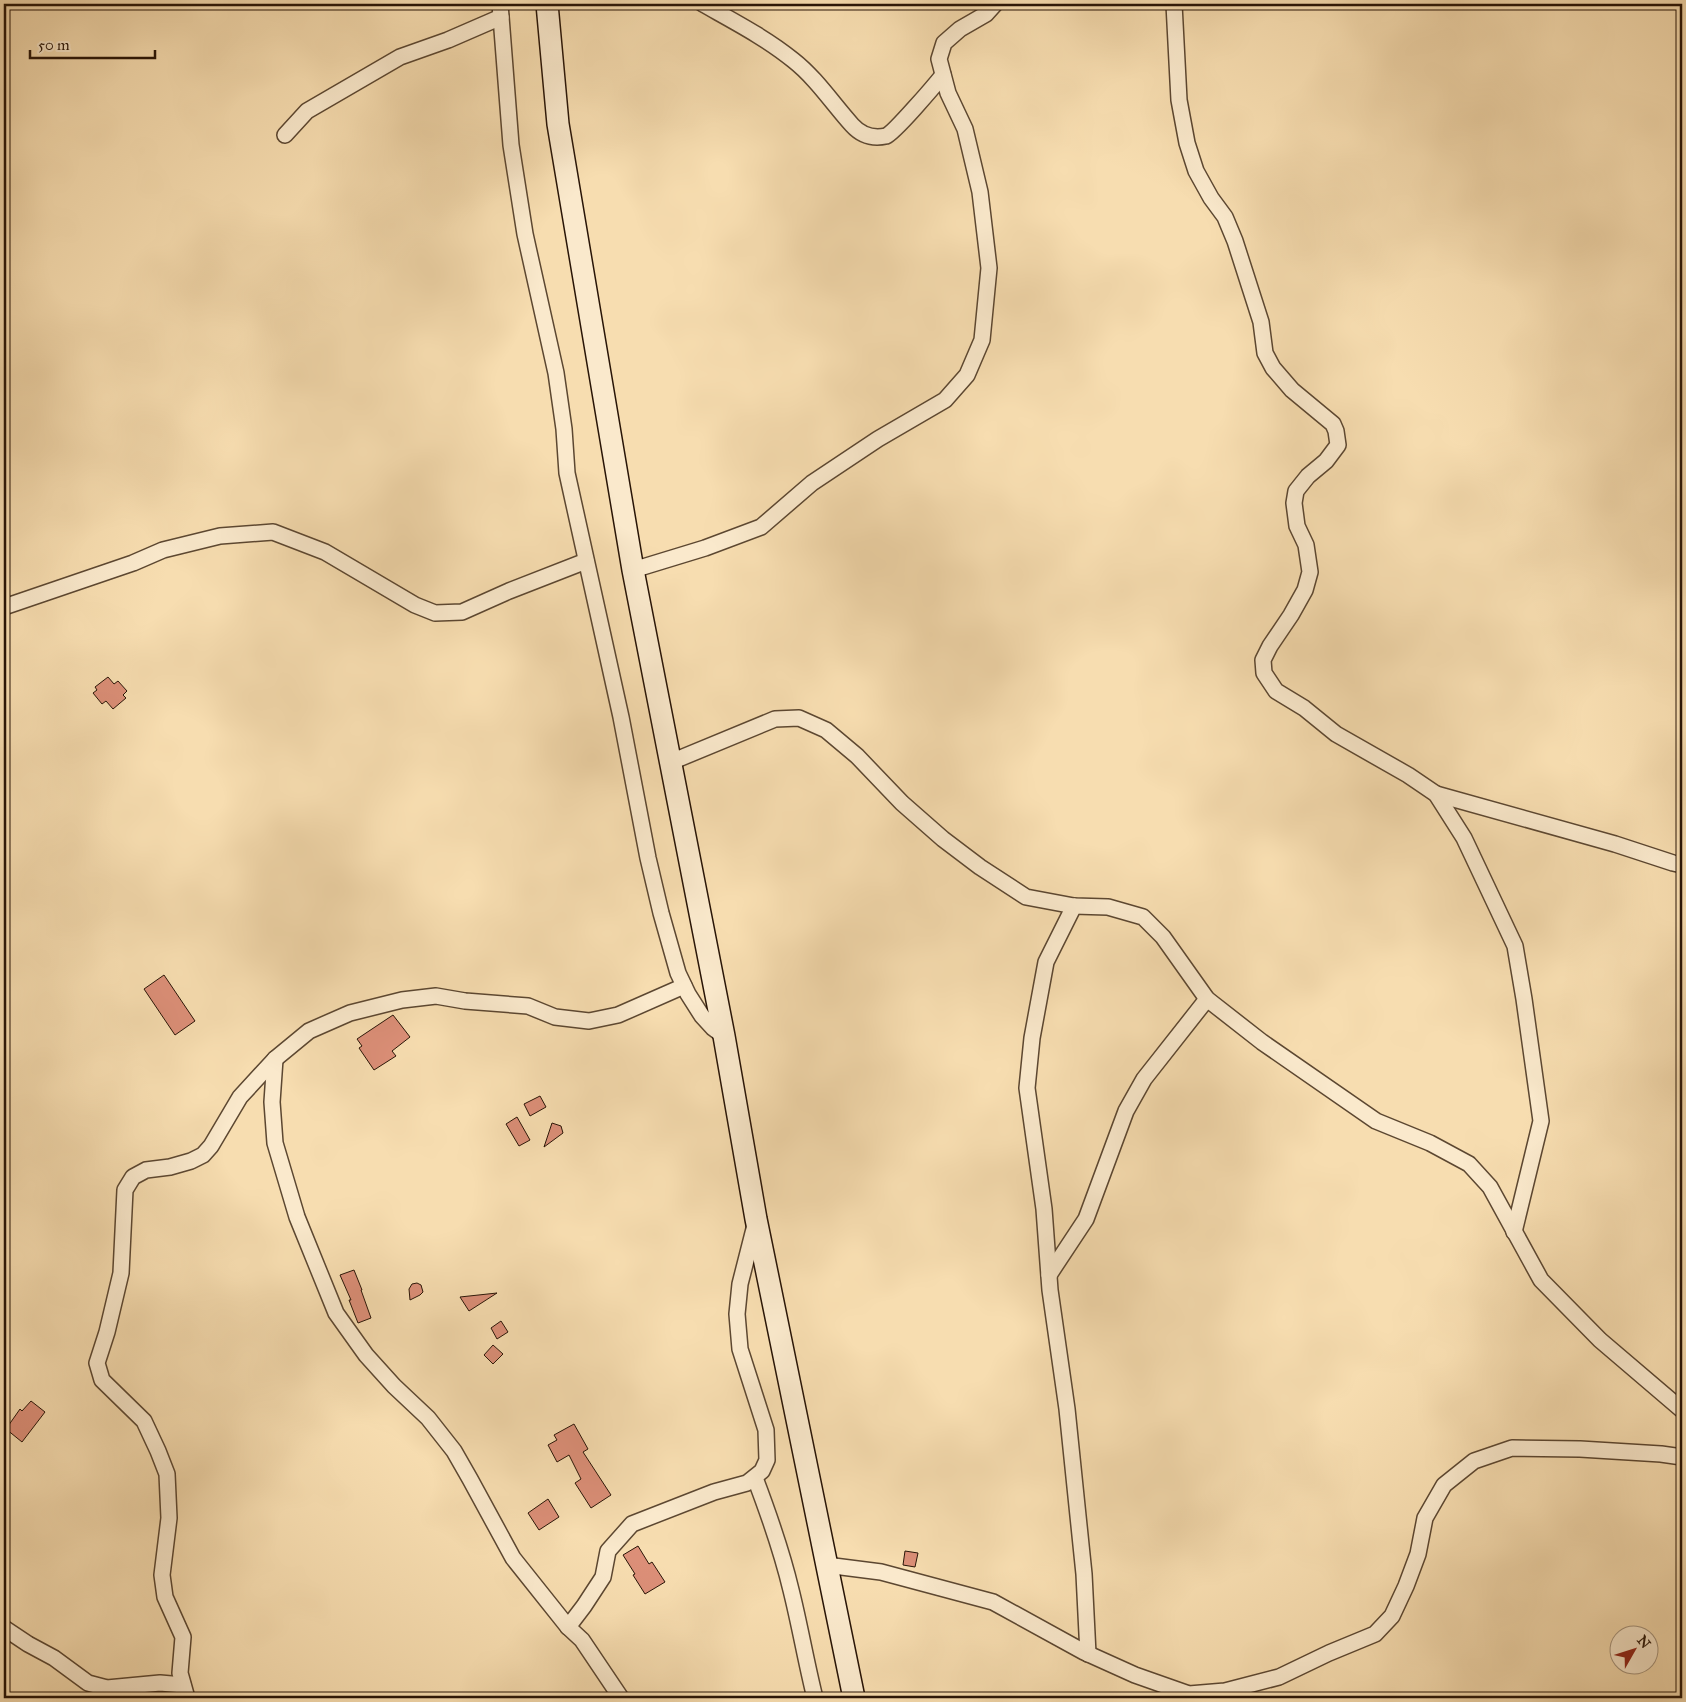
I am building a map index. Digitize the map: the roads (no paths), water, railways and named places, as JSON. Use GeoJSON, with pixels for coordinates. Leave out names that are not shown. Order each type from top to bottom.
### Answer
{"type":"FeatureCollection","features":[{"type":"Feature","properties":{"kind":"main road"},"geometry":{"type":"LineString","coordinates":[[548,4],[558,124],[633,570],[724,1036],[756,1220],[854,1698]]}},
{"type":"Feature","properties":{"kind":"street"},"geometry":{"type":"LineString","coordinates":[[703,4],[744,27],[794,60],[823,90],[854,127],[865,136],[875,138],[888,135],[943,75]]}},
{"type":"Feature","properties":{"kind":"street"},"geometry":{"type":"LineString","coordinates":[[633,570],[705,548],[761,527],[812,483],[878,439],[945,400],[967,375],[982,340],[989,268],[980,192],[965,129],[948,93],[939,58],[944,43],[960,29],[986,14],[995,4]]}},
{"type":"Feature","properties":{"kind":"street"},"geometry":{"type":"LineString","coordinates":[[1174,4],[1179,100],[1187,143],[1196,171],[1225,218],[1235,241],[1261,322],[1265,353],[1273,368],[1292,390],[1333,424],[1338,445],[1326,461],[1308,476],[1296,492],[1294,504],[1297,526],[1306,545],[1310,572],[1305,590],[1263,660],[1264,673],[1276,691],[1304,708],[1336,734],[1408,775],[1436,794],[1598,839],[1682,865]]}},
{"type":"Feature","properties":{"kind":"street"},"geometry":{"type":"LineString","coordinates":[[285,135],[307,111],[400,57],[448,40],[500,10],[512,154],[525,234],[556,373],[564,429],[567,473],[621,717],[648,858],[670,945],[684,986],[702,1016],[712,1028],[724,1036]]}},
{"type":"Feature","properties":{"kind":"street"},"geometry":{"type":"LineString","coordinates":[[4,607],[133,563],[163,550],[220,536],[273,532],[324,552],[415,605],[435,613],[462,612],[509,591],[586,561]]}},
{"type":"Feature","properties":{"kind":"street"},"geometry":{"type":"LineString","coordinates":[[671,762],[775,719],[798,718],[826,730],[857,756],[902,803],[943,839],[980,867],[1026,897],[1074,906],[1108,907],[1143,917],[1163,937],[1206,999],[1262,1042],[1376,1121],[1430,1143],[1469,1164],[1490,1187],[1541,1280],[1600,1340],[1682,1410]]}},
{"type":"Feature","properties":{"kind":"street"},"geometry":{"type":"LineString","coordinates":[[1436,794],[1464,838],[1515,946],[1541,1121],[1514,1232]]}},
{"type":"Feature","properties":{"kind":"street"},"geometry":{"type":"LineString","coordinates":[[1074,906],[1046,962],[1032,1038],[1027,1088],[1044,1209],[1050,1290],[1067,1409],[1084,1584],[1088,1654]]}},
{"type":"Feature","properties":{"kind":"street"},"geometry":{"type":"LineString","coordinates":[[185,1692],[180,1673],[183,1637],[165,1597],[162,1575],[169,1518],[167,1474],[144,1422],[102,1380],[97,1364],[108,1332],[121,1273],[124,1190],[132,1177],[146,1170],[170,1167],[204,1155],[240,1097],[275,1059],[309,1032],[350,1013],[402,1000],[436,996],[465,1001],[528,1006],[555,1017],[589,1020],[618,1015],[684,986]]}},
{"type":"Feature","properties":{"kind":"street"},"geometry":{"type":"LineString","coordinates":[[1049,1275],[1086,1219],[1126,1110],[1144,1079],[1206,999]]}},
{"type":"Feature","properties":{"kind":"street"},"geometry":{"type":"LineString","coordinates":[[275,1059],[272,1102],[275,1143],[297,1217],[336,1313],[366,1355],[394,1386],[428,1418],[454,1451],[513,1558],[568,1627],[582,1640],[621,1698]]}},
{"type":"Feature","properties":{"kind":"street"},"geometry":{"type":"LineString","coordinates":[[568,1627],[603,1577],[608,1551],[632,1524],[714,1492],[747,1483],[762,1471],[767,1460],[766,1430],[740,1350],[737,1314],[740,1284],[756,1220]]}},
{"type":"Feature","properties":{"kind":"street"},"geometry":{"type":"LineString","coordinates":[[826,1564],[881,1572],[993,1602],[1088,1654],[1135,1676],[1189,1694],[1213,1695],[1280,1677],[1329,1653],[1375,1634],[1392,1616],[1406,1586],[1418,1554],[1425,1518],[1444,1485],[1474,1462],[1512,1448],[1580,1449],[1682,1457]]}},
{"type":"Feature","properties":{"kind":"street"},"geometry":{"type":"LineString","coordinates":[[755,1478],[773,1526],[791,1590],[815,1698]]}},
{"type":"Feature","properties":{"kind":"street"},"geometry":{"type":"LineString","coordinates":[[4,1628],[54,1658],[88,1683],[107,1688],[160,1683],[185,1692]]}}]}
